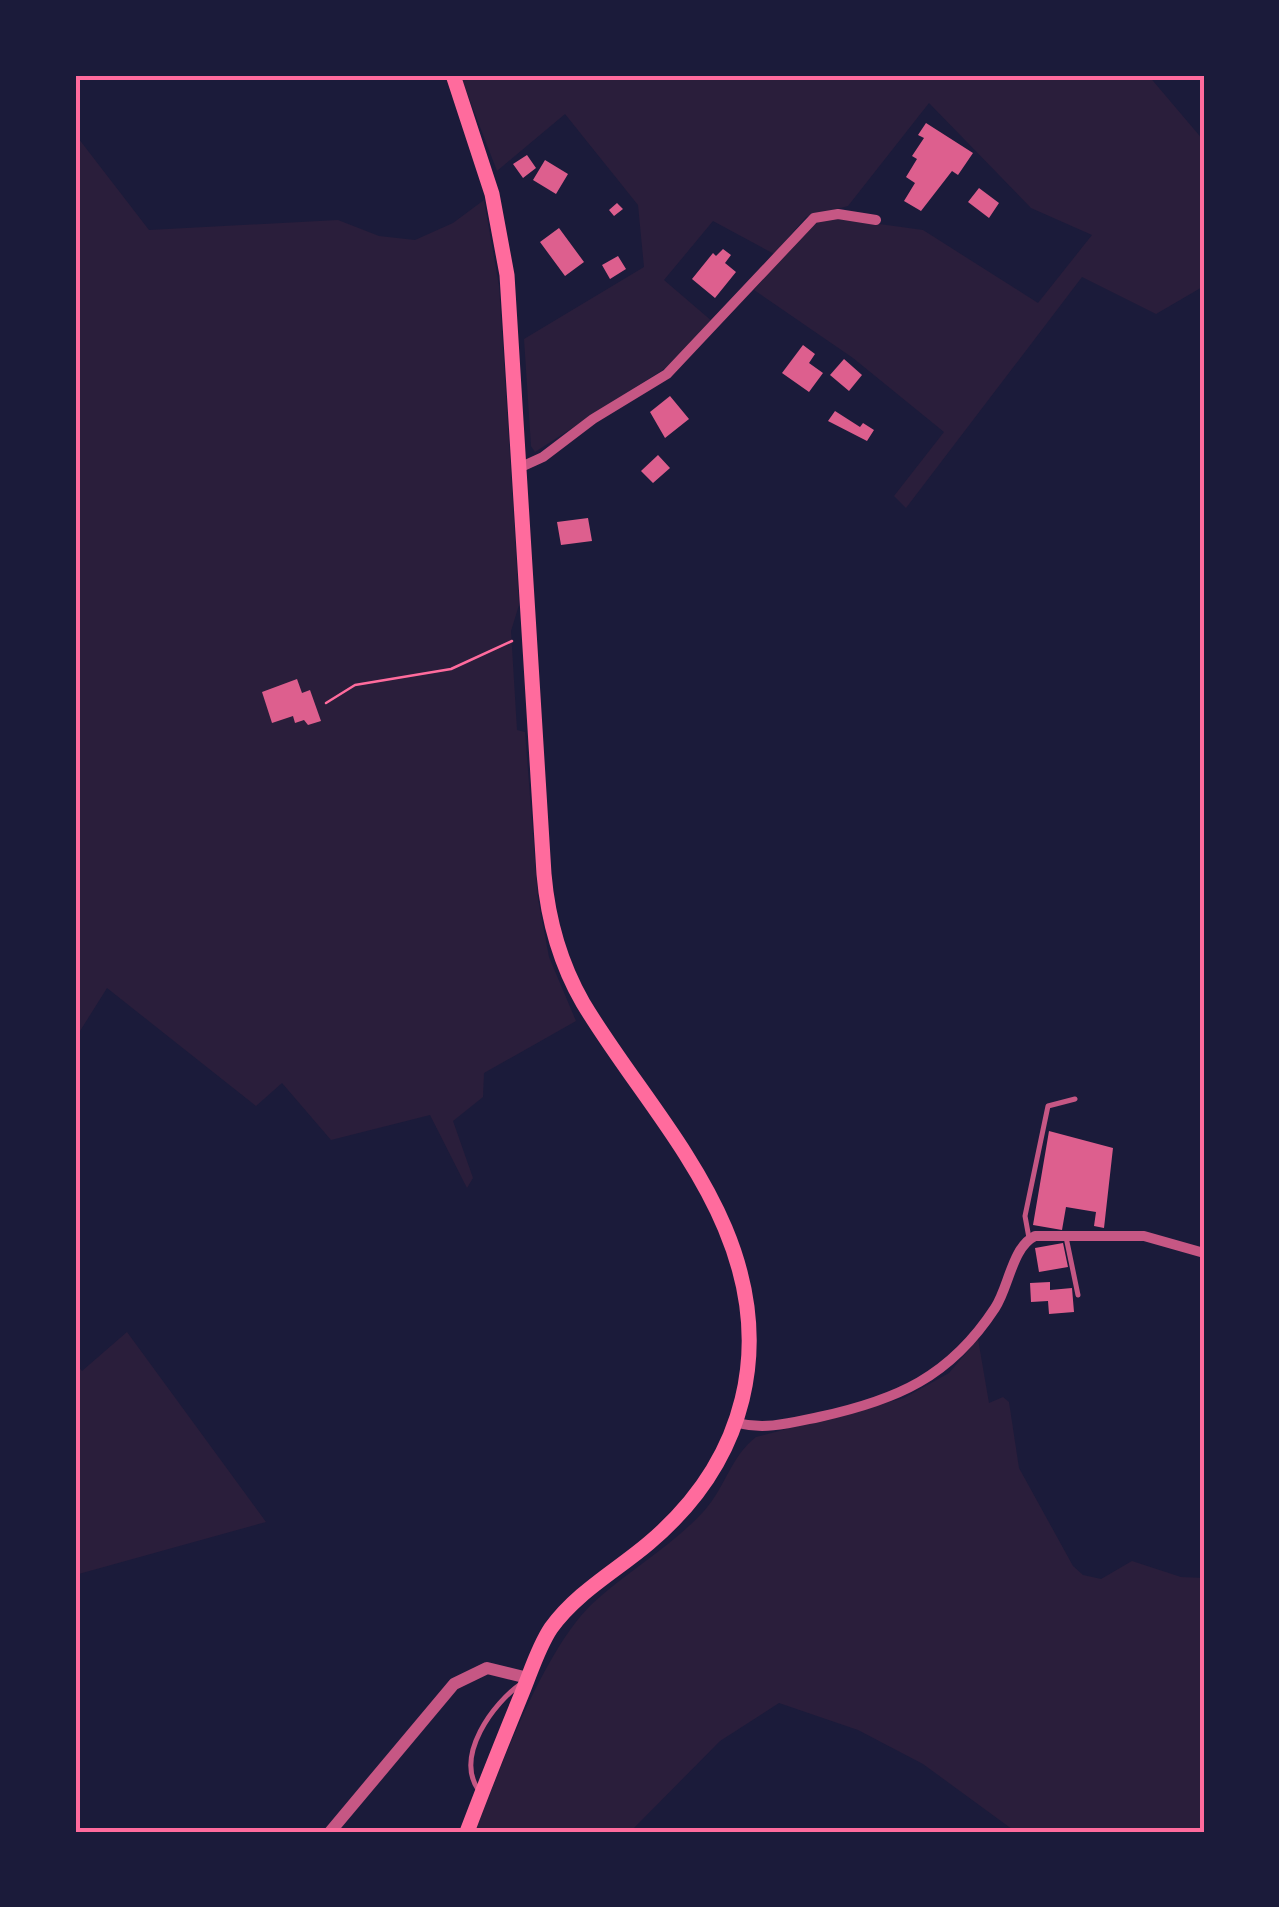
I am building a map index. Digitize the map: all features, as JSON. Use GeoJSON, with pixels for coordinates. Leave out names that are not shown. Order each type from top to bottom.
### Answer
{"type":"FeatureCollection","features":[{"type":"Feature","properties":{"kind":"main road"},"geometry":{"type":"LineString","coordinates":[[453,75],[492,194],[508,275],[551,924],[574,987],[706,1191],[725,1228],[740,1274],[749,1339],[747,1378],[736,1423],[717,1467],[695,1499],[650,1543],[570,1606],[546,1637],[467,1832]]}},
{"type":"Feature","properties":{"kind":"street"},"geometry":{"type":"LineString","coordinates":[[521,466],[543,457],[593,419],[667,374],[814,218],[838,214],[876,220]]}},
{"type":"Feature","properties":{"kind":"street"},"geometry":{"type":"LineString","coordinates":[[736,1423],[764,1428],[790,1423],[895,1397],[920,1384],[953,1357],[994,1310],[1029,1238],[1065,1234],[1144,1236],[1204,1253]]}},
{"type":"Feature","properties":{"kind":"street"},"geometry":{"type":"LineString","coordinates":[[330,1832],[454,1684],[487,1668],[528,1678]]}},
{"type":"Feature","properties":{"kind":"lane"},"geometry":{"type":"LineString","coordinates":[[1029,1238],[1025,1216],[1048,1106],[1076,1098]]}},
{"type":"Feature","properties":{"kind":"lane"},"geometry":{"type":"LineString","coordinates":[[1065,1234],[1078,1294]]}},
{"type":"Feature","properties":{"kind":"lane"},"geometry":{"type":"LineString","coordinates":[[482,1794],[470,1773],[472,1754],[499,1699],[528,1678]]}},
{"type":"Feature","properties":{"kind":"path"},"geometry":{"type":"LineString","coordinates":[[326,703],[355,685],[451,669],[530,630]]}},
{"type":"Feature","properties":{"kind":"shaded area"},"geometry":{"type":"Polygon","coordinates":[[[460,75],[1148,75],[1204,141],[1204,286],[1156,314],[1082,277],[906,508],[894,496],[944,432],[853,358],[754,290],[804,232],[821,220],[836,218],[923,230],[1038,303],[1092,235],[1031,208],[929,103],[848,206],[806,217],[774,254],[713,221],[664,280],[713,322],[675,362],[535,452],[531,446],[524,339],[644,267],[638,205],[565,114],[497,171],[460,75]]]}},
{"type":"Feature","properties":{"kind":"shaded area"},"geometry":{"type":"Polygon","coordinates":[[[75,134],[149,230],[338,220],[379,236],[415,240],[453,223],[484,200],[499,286],[512,489],[519,605],[511,631],[517,730],[525,732],[538,899],[549,957],[576,1021],[484,1073],[483,1097],[453,1121],[473,1178],[467,1188],[430,1115],[331,1140],[282,1083],[256,1106],[107,988],[75,1039],[75,134]]]}},
{"type":"Feature","properties":{"kind":"shaded area"},"geometry":{"type":"Polygon","coordinates":[[[127,1332],[266,1522],[75,1575],[75,1362],[82,1371],[127,1332]]]}},
{"type":"Feature","properties":{"kind":"shaded area"},"geometry":{"type":"Polygon","coordinates":[[[978,1339],[989,1403],[1003,1397],[1009,1402],[1019,1468],[1073,1566],[1083,1575],[1101,1579],[1132,1561],[1181,1577],[1204,1578],[1204,1832],[1016,1832],[923,1764],[858,1730],[779,1703],[720,1741],[630,1832],[475,1832],[525,1711],[575,1623],[593,1603],[704,1511],[747,1445],[756,1437],[904,1398],[949,1373],[978,1339]]]}},
{"type":"Feature","properties":{"kind":"building"},"geometry":{"type":"Polygon","coordinates":[[[926,123],[973,153],[958,175],[952,171],[921,211],[904,201],[915,183],[906,177],[917,159],[912,156],[924,138],[918,135],[926,123]]]}},
{"type":"Feature","properties":{"kind":"building"},"geometry":{"type":"Polygon","coordinates":[[[527,155],[536,168],[523,178],[513,164],[527,155]]]}},
{"type":"Feature","properties":{"kind":"building"},"geometry":{"type":"Polygon","coordinates":[[[545,160],[568,174],[556,194],[533,180],[545,160]]]}},
{"type":"Feature","properties":{"kind":"building"},"geometry":{"type":"Polygon","coordinates":[[[979,188],[999,203],[989,218],[968,202],[979,188]]]}},
{"type":"Feature","properties":{"kind":"building"},"geometry":{"type":"Polygon","coordinates":[[[617,203],[623,209],[614,216],[609,210],[617,203]]]}},
{"type":"Feature","properties":{"kind":"building"},"geometry":{"type":"Polygon","coordinates":[[[559,228],[584,262],[565,276],[540,242],[559,228]]]}},
{"type":"Feature","properties":{"kind":"building"},"geometry":{"type":"Polygon","coordinates":[[[723,249],[731,255],[725,263],[736,272],[715,298],[692,279],[713,253],[716,256],[723,249]]]}},
{"type":"Feature","properties":{"kind":"building"},"geometry":{"type":"Polygon","coordinates":[[[618,256],[626,269],[610,279],[602,265],[618,256]]]}},
{"type":"Feature","properties":{"kind":"building"},"geometry":{"type":"Polygon","coordinates":[[[803,345],[815,354],[809,363],[823,373],[809,392],[782,373],[803,345]]]}},
{"type":"Feature","properties":{"kind":"building"},"geometry":{"type":"Polygon","coordinates":[[[844,359],[862,375],[849,391],[830,375],[844,359]]]}},
{"type":"Feature","properties":{"kind":"building"},"geometry":{"type":"Polygon","coordinates":[[[670,396],[689,419],[665,438],[650,412],[670,396]]]}},
{"type":"Feature","properties":{"kind":"building"},"geometry":{"type":"Polygon","coordinates":[[[835,411],[860,427],[863,423],[874,430],[867,441],[828,421],[835,411]]]}},
{"type":"Feature","properties":{"kind":"building"},"geometry":{"type":"Polygon","coordinates":[[[658,455],[670,468],[653,483],[641,471],[658,455]]]}},
{"type":"Feature","properties":{"kind":"building"},"geometry":{"type":"Polygon","coordinates":[[[588,518],[592,541],[561,545],[557,522],[588,518]]]}},
{"type":"Feature","properties":{"kind":"building"},"geometry":{"type":"Polygon","coordinates":[[[297,679],[302,693],[310,690],[321,721],[295,723],[293,716],[272,723],[262,692],[297,679]]]}},
{"type":"Feature","properties":{"kind":"building"},"geometry":{"type":"Polygon","coordinates":[[[1049,1131],[1113,1148],[1104,1228],[1094,1226],[1096,1212],[1066,1207],[1062,1230],[1033,1225],[1049,1131]]]}},
{"type":"Feature","properties":{"kind":"building"},"geometry":{"type":"Polygon","coordinates":[[[1063,1243],[1068,1267],[1039,1272],[1035,1248],[1063,1243]]]}},
{"type":"Feature","properties":{"kind":"building"},"geometry":{"type":"Polygon","coordinates":[[[1050,1282],[1050,1290],[1072,1288],[1074,1312],[1049,1314],[1048,1301],[1031,1302],[1030,1283],[1050,1282]]]}}]}
